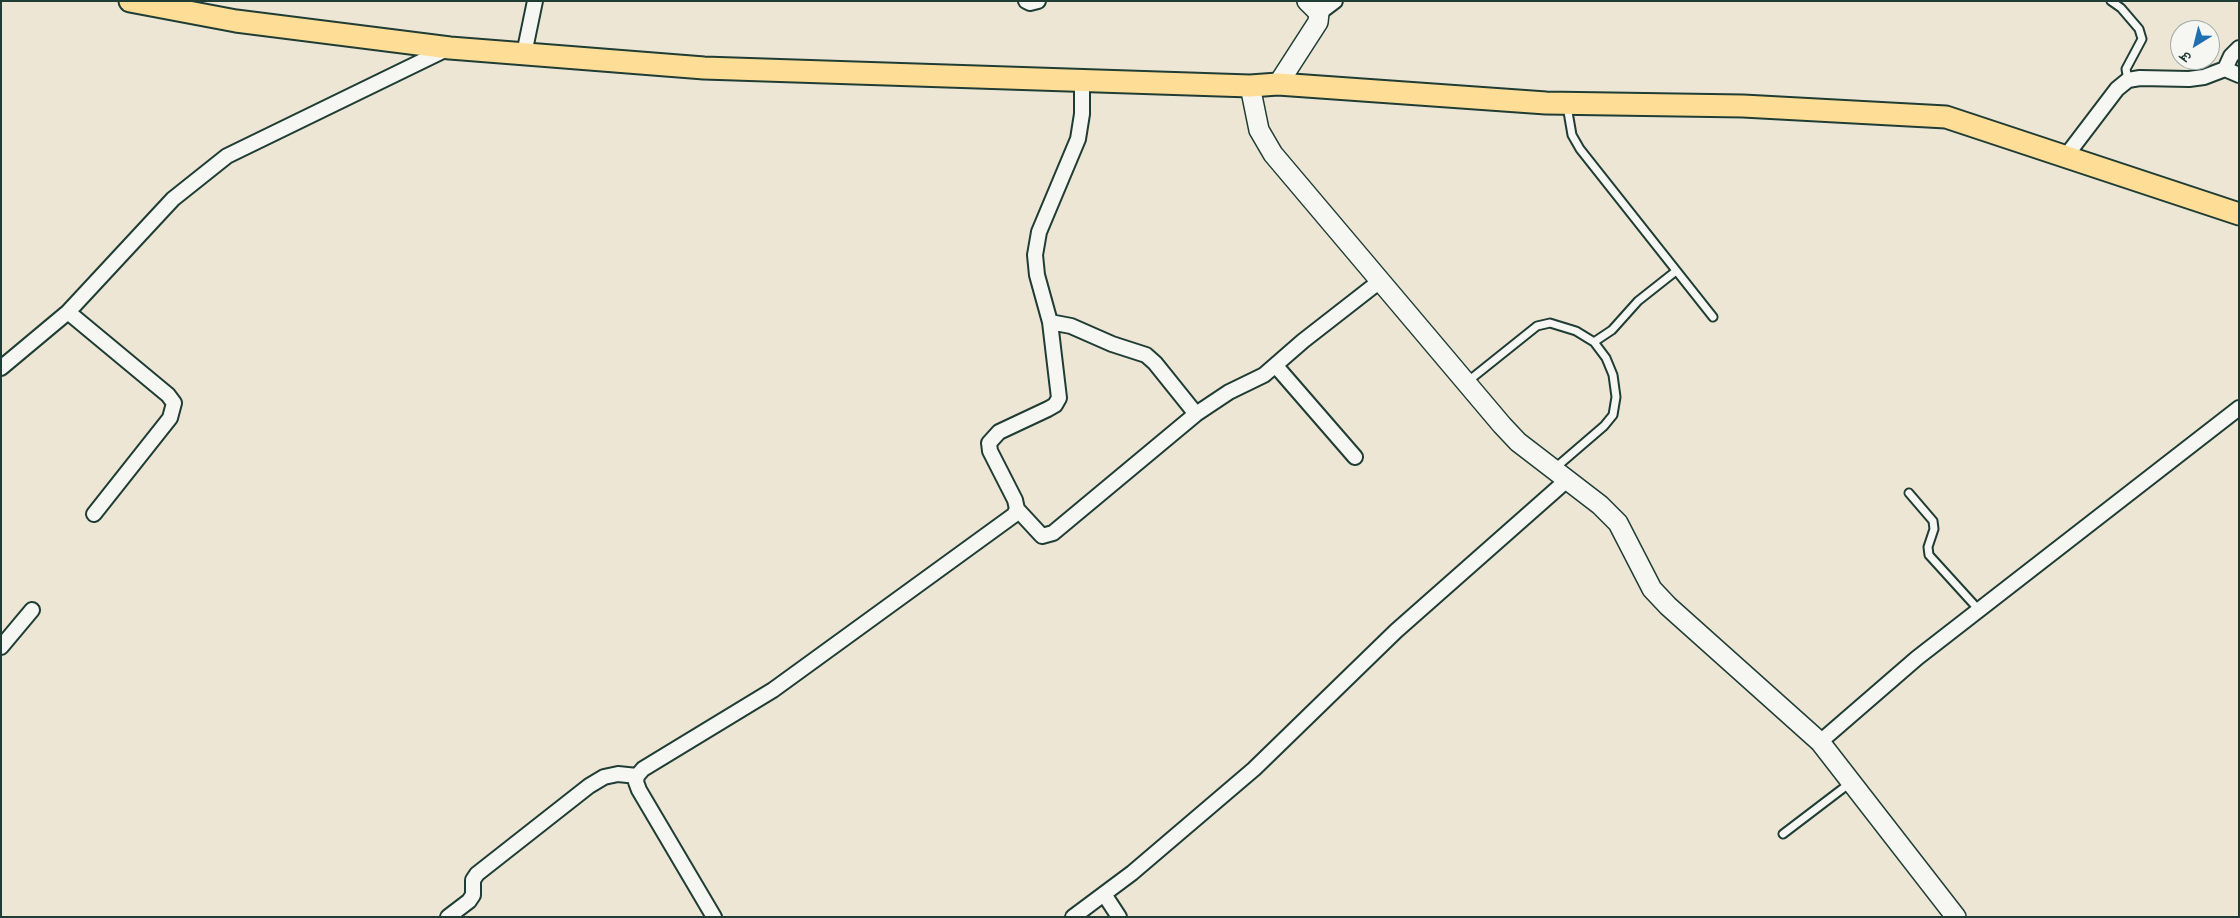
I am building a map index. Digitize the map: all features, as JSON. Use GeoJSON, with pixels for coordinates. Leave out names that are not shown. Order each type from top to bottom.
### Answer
{"type":"FeatureCollection","features":[{"type":"Feature","properties":{"kind":"main road"},"geometry":{"type":"LineString","coordinates":[[130,1],[236,21],[450,48],[704,68],[1250,86],[1278,84],[1566,103],[1743,106],[1946,117],[2239,214]]}},
{"type":"Feature","properties":{"kind":"street"},"geometry":{"type":"LineString","coordinates":[[524,54],[535,1]]}},
{"type":"Feature","properties":{"kind":"street"},"geometry":{"type":"LineString","coordinates":[[1026,1],[1030,3],[1038,1]]}},
{"type":"Feature","properties":{"kind":"street"},"geometry":{"type":"LineString","coordinates":[[1278,84],[1318,22],[1313,7],[1335,1]]}},
{"type":"Feature","properties":{"kind":"street"},"geometry":{"type":"LineString","coordinates":[[1,368],[68,312],[173,199],[227,156],[450,48]]}},
{"type":"Feature","properties":{"kind":"street"},"geometry":{"type":"LineString","coordinates":[[2066,156],[2117,89],[2128,80],[2140,78],[2189,80],[2204,78],[2225,69],[2231,56],[2239,48]]}},
{"type":"Feature","properties":{"kind":"street"},"geometry":{"type":"LineString","coordinates":[[2225,69],[2239,75]]}},
{"type":"Feature","properties":{"kind":"street"},"geometry":{"type":"LineString","coordinates":[[1082,79],[1082,114],[1078,139],[1039,232],[1035,255],[1037,275],[1050,322],[1059,398],[1055,405],[1048,409],[999,432],[989,443],[990,451],[1015,500],[1017,509],[1042,536],[1053,533],[1196,414],[1228,392],[1264,375],[1276,366],[1303,341],[1380,280]]}},
{"type":"Feature","properties":{"kind":"street"},"geometry":{"type":"LineString","coordinates":[[1250,86],[1259,130],[1265,142],[1380,280],[1518,442],[1600,505],[1618,523],[1652,589],[1668,606],[1820,742],[1956,917]]}},
{"type":"Feature","properties":{"kind":"street"},"geometry":{"type":"LineString","coordinates":[[68,312],[168,395],[174,403],[170,418],[94,514]]}},
{"type":"Feature","properties":{"kind":"street"},"geometry":{"type":"LineString","coordinates":[[1050,322],[1071,326],[1112,344],[1146,355],[1155,363],[1196,414]]}},
{"type":"Feature","properties":{"kind":"street"},"geometry":{"type":"LineString","coordinates":[[1276,366],[1355,457]]}},
{"type":"Feature","properties":{"kind":"street"},"geometry":{"type":"LineString","coordinates":[[1820,742],[1917,658],[2118,505],[2239,408]]}},
{"type":"Feature","properties":{"kind":"street"},"geometry":{"type":"LineString","coordinates":[[1073,917],[1104,894],[1254,769],[1560,475]]}},
{"type":"Feature","properties":{"kind":"street"},"geometry":{"type":"LineString","coordinates":[[714,917],[639,790],[636,782],[637,776],[643,769],[773,690],[865,621],[1007,522],[1017,509]]}},
{"type":"Feature","properties":{"kind":"street"},"geometry":{"type":"LineString","coordinates":[[1,647],[32,610]]}},
{"type":"Feature","properties":{"kind":"street"},"geometry":{"type":"LineString","coordinates":[[448,917],[469,901],[472,895],[473,880],[477,874],[589,786],[604,777],[618,774],[637,776]]}},
{"type":"Feature","properties":{"kind":"street"},"geometry":{"type":"LineString","coordinates":[[1104,894],[1119,917]]}},
{"type":"Feature","properties":{"kind":"lane"},"geometry":{"type":"LineString","coordinates":[[2111,1],[2121,8],[2139,29],[2142,38],[2126,69],[2128,80]]}},
{"type":"Feature","properties":{"kind":"lane"},"geometry":{"type":"LineString","coordinates":[[1566,103],[1572,135],[1580,149],[1713,317]]}},
{"type":"Feature","properties":{"kind":"lane"},"geometry":{"type":"LineString","coordinates":[[1594,342],[1612,330],[1647,293],[1676,271]]}},
{"type":"Feature","properties":{"kind":"lane"},"geometry":{"type":"LineString","coordinates":[[1467,382],[1537,326],[1550,323],[1576,331],[1594,342],[1606,358],[1613,375],[1616,397],[1613,415],[1560,475]]}},
{"type":"Feature","properties":{"kind":"lane"},"geometry":{"type":"LineString","coordinates":[[1909,493],[1932,521],[1934,529],[1928,547],[1929,555],[1979,610]]}},
{"type":"Feature","properties":{"kind":"lane"},"geometry":{"type":"LineString","coordinates":[[1783,834],[1852,781]]}}]}
